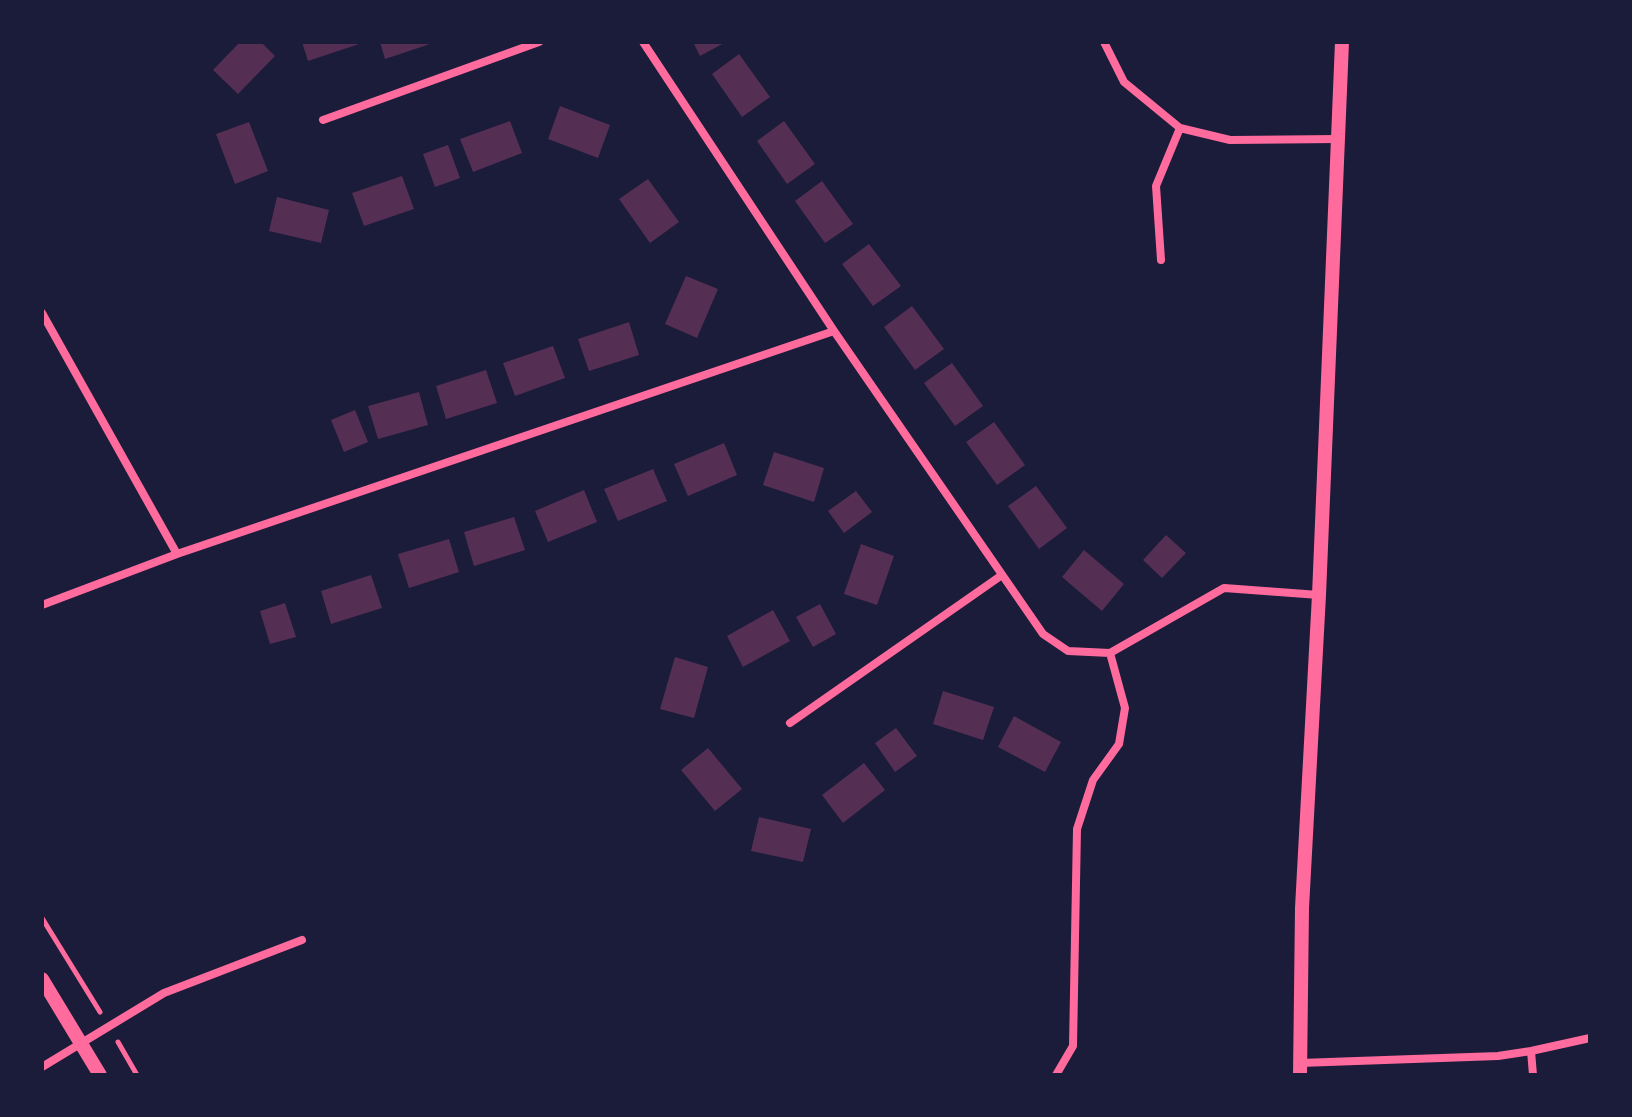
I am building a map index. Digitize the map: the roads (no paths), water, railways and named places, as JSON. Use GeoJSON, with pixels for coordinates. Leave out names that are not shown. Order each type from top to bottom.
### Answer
{"type":"FeatureCollection","features":[{"type":"Feature","properties":{"kind":"street"},"geometry":{"type":"LineString","coordinates":[[323,120],[539,42]]}},
{"type":"Feature","properties":{"kind":"street"},"geometry":{"type":"LineString","coordinates":[[643,42],[834,331],[1043,634],[1068,651],[1110,653],[1224,588],[1319,595]]}},
{"type":"Feature","properties":{"kind":"street"},"geometry":{"type":"LineString","coordinates":[[1104,42],[1124,82],[1180,128],[1230,140],[1339,139]]}},
{"type":"Feature","properties":{"kind":"street"},"geometry":{"type":"LineString","coordinates":[[1342,42],[1319,595],[1302,908],[1300,1069],[1498,1056],[1590,1038]]}},
{"type":"Feature","properties":{"kind":"street"},"geometry":{"type":"LineString","coordinates":[[1161,260],[1156,186],[1180,128]]}},
{"type":"Feature","properties":{"kind":"street"},"geometry":{"type":"LineString","coordinates":[[42,313],[177,554]]}},
{"type":"Feature","properties":{"kind":"street"},"geometry":{"type":"LineString","coordinates":[[42,605],[177,554],[834,331]]}},
{"type":"Feature","properties":{"kind":"street"},"geometry":{"type":"LineString","coordinates":[[790,723],[1002,575]]}},
{"type":"Feature","properties":{"kind":"street"},"geometry":{"type":"LineString","coordinates":[[1056,1075],[1073,1046],[1077,829],[1093,780],[1119,744],[1125,708],[1110,653]]}},
{"type":"Feature","properties":{"kind":"street"},"geometry":{"type":"LineString","coordinates":[[42,1067],[164,993],[302,940]]}},
{"type":"Feature","properties":{"kind":"street"},"geometry":{"type":"LineString","coordinates":[[42,979],[100,1075]]}},
{"type":"Feature","properties":{"kind":"street"},"geometry":{"type":"LineString","coordinates":[[1531,1051],[1533,1075]]}}]}
